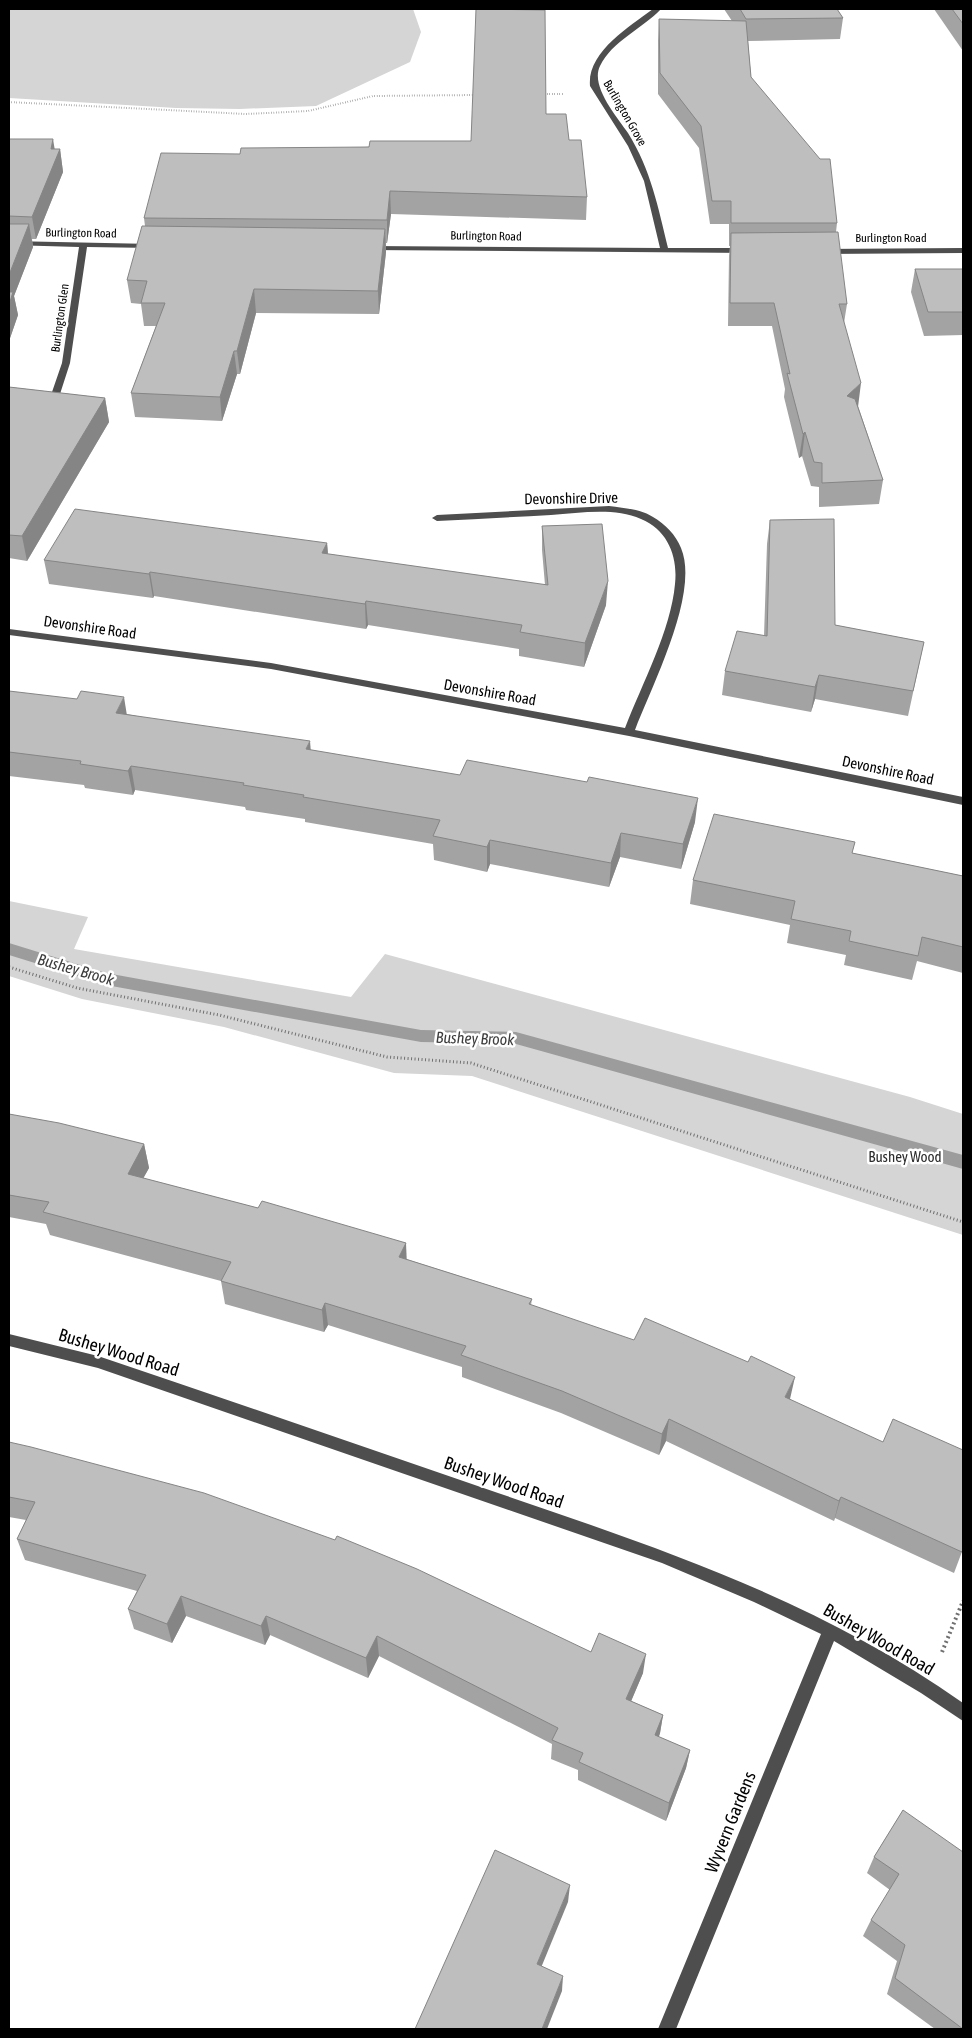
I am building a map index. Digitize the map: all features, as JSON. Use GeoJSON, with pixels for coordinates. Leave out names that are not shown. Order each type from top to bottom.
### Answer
{"type":"FeatureCollection","features":[{"type":"Feature","properties":{"kind":"street","name":"Burlington Grove"},"geometry":{"type":"LineString","coordinates":[[656,9],[606,53],[595,67],[594,86],[632,146],[648,181],[665,251]]}},
{"type":"Feature","properties":{"kind":"street","name":"Burlington Road"},"geometry":{"type":"LineString","coordinates":[[9,243],[83,246],[161,246]]}},
{"type":"Feature","properties":{"kind":"street","name":"Burlington Glen"},"geometry":{"type":"LineString","coordinates":[[57,392],[66,363],[83,246]]}},
{"type":"Feature","properties":{"kind":"street","name":"Burlington Road"},"geometry":{"type":"LineString","coordinates":[[366,248],[754,251]]}},
{"type":"Feature","properties":{"kind":"street","name":"Burlington Road"},"geometry":{"type":"LineString","coordinates":[[814,251],[963,251]]}},
{"type":"Feature","properties":{"kind":"street","name":"Devonshire Drive"},"geometry":{"type":"LineString","coordinates":[[437,518],[609,509],[631,512],[649,518],[665,530],[675,543],[680,564],[680,592],[672,621],[629,732]]}},
{"type":"Feature","properties":{"kind":"street","name":"Devonshire Road"},"geometry":{"type":"LineString","coordinates":[[9,632],[271,666],[629,732],[963,801]]}},
{"type":"Feature","properties":{"kind":"street","name":"Bushey Wood Road"},"geometry":{"type":"LineString","coordinates":[[9,1340],[98,1362],[665,1557],[760,1597],[830,1630],[927,1687],[963,1713]]}},
{"type":"Feature","properties":{"kind":"street","name":"Wyvern Gardens"},"geometry":{"type":"LineString","coordinates":[[667,2029],[830,1630]]}},
{"type":"Feature","properties":{"kind":"path"},"geometry":{"type":"LineString","coordinates":[[541,94],[599,94]]}},
{"type":"Feature","properties":{"kind":"path"},"geometry":{"type":"LineString","coordinates":[[9,102],[246,114],[308,111],[373,96],[483,95]]}},
{"type":"Feature","properties":{"kind":"path"},"geometry":{"type":"LineString","coordinates":[[9,967],[77,988],[219,1015],[387,1057],[471,1063],[963,1222]]}},
{"type":"Feature","properties":{"kind":"path"},"geometry":{"type":"LineString","coordinates":[[927,1687],[963,1601]]}},
{"type":"Feature","properties":{"kind":"green space"},"geometry":{"type":"Polygon","coordinates":[[[9,9],[413,9],[421,32],[410,62],[316,106],[240,109],[176,108],[9,98],[9,9]]]}},
{"type":"Feature","properties":{"kind":"green space","name":"Bushey Wood"},"geometry":{"type":"Polygon","coordinates":[[[9,901],[88,917],[74,949],[351,997],[385,954],[910,1097],[963,1114],[963,1235],[472,1076],[394,1073],[224,1027],[82,999],[9,976],[9,901]]]}},
{"type":"Feature","properties":{"kind":"building"},"geometry":{"type":"Polygon","coordinates":[[[476,9],[545,10],[546,114],[566,114],[569,140],[581,140],[587,197],[390,191],[387,220],[144,218],[161,153],[240,154],[241,148],[369,147],[370,141],[471,141],[476,9]]]}},
{"type":"Feature","properties":{"kind":"building"},"geometry":{"type":"Polygon","coordinates":[[[740,9],[837,9],[843,18],[746,19],[740,9]]]}},
{"type":"Feature","properties":{"kind":"building"},"geometry":{"type":"Polygon","coordinates":[[[952,9],[963,9],[963,24],[952,9]]]}},
{"type":"Feature","properties":{"kind":"building"},"geometry":{"type":"Polygon","coordinates":[[[659,19],[746,21],[751,77],[820,159],[830,159],[837,223],[731,223],[731,201],[712,201],[701,126],[660,73],[659,19]]]}},
{"type":"Feature","properties":{"kind":"building"},"geometry":{"type":"Polygon","coordinates":[[[9,139],[53,139],[51,149],[60,149],[32,217],[9,216],[9,139]]]}},
{"type":"Feature","properties":{"kind":"building"},"geometry":{"type":"Polygon","coordinates":[[[9,224],[29,224],[9,275],[9,224]]]}},
{"type":"Feature","properties":{"kind":"building"},"geometry":{"type":"Polygon","coordinates":[[[142,226],[385,229],[378,291],[254,289],[237,351],[234,351],[220,397],[131,393],[165,303],[141,303],[147,281],[127,280],[142,226]]]}},
{"type":"Feature","properties":{"kind":"building"},"geometry":{"type":"Polygon","coordinates":[[[838,232],[847,304],[839,304],[861,383],[847,396],[855,399],[883,480],[822,483],[822,463],[814,462],[805,432],[803,434],[787,373],[790,374],[774,303],[730,303],[731,233],[838,232]]]}},
{"type":"Feature","properties":{"kind":"building"},"geometry":{"type":"Polygon","coordinates":[[[915,269],[963,269],[963,312],[928,312],[915,269]]]}},
{"type":"Feature","properties":{"kind":"building"},"geometry":{"type":"Polygon","coordinates":[[[9,292],[13,292],[9,305],[9,292]]]}},
{"type":"Feature","properties":{"kind":"building"},"geometry":{"type":"Polygon","coordinates":[[[9,387],[105,398],[22,536],[9,535],[9,387]]]}},
{"type":"Feature","properties":{"kind":"building"},"geometry":{"type":"Polygon","coordinates":[[[75,509],[327,543],[322,553],[548,585],[542,526],[602,524],[608,581],[585,643],[520,632],[522,625],[366,601],[365,604],[150,572],[149,574],[44,560],[75,509]]]}},
{"type":"Feature","properties":{"kind":"building"},"geometry":{"type":"Polygon","coordinates":[[[834,519],[835,625],[924,642],[913,691],[819,675],[815,687],[725,671],[737,631],[767,636],[770,520],[834,519]]]}},
{"type":"Feature","properties":{"kind":"building"},"geometry":{"type":"Polygon","coordinates":[[[9,691],[77,699],[81,691],[124,697],[116,713],[310,741],[306,749],[460,775],[467,760],[587,782],[589,777],[698,798],[683,844],[621,833],[611,863],[490,840],[487,847],[433,836],[440,820],[303,797],[304,795],[243,785],[244,783],[131,766],[128,771],[80,764],[81,761],[9,752],[9,691]]]}},
{"type":"Feature","properties":{"kind":"building"},"geometry":{"type":"Polygon","coordinates":[[[714,814],[855,842],[852,853],[963,876],[963,947],[922,937],[918,956],[849,941],[851,931],[791,919],[795,901],[693,880],[714,814]]]}},
{"type":"Feature","properties":{"kind":"building"},"geometry":{"type":"Polygon","coordinates":[[[9,1114],[59,1123],[144,1144],[128,1174],[258,1208],[262,1201],[406,1243],[399,1257],[532,1299],[529,1304],[634,1340],[645,1318],[748,1362],[751,1356],[795,1377],[785,1397],[883,1442],[893,1419],[963,1450],[962,1552],[841,1497],[839,1501],[669,1419],[662,1434],[562,1391],[461,1355],[466,1346],[325,1303],[322,1310],[221,1281],[231,1262],[43,1212],[49,1202],[9,1195],[9,1114]]]}},
{"type":"Feature","properties":{"kind":"building"},"geometry":{"type":"Polygon","coordinates":[[[9,1442],[204,1493],[335,1540],[337,1536],[417,1569],[591,1652],[599,1633],[646,1654],[626,1699],[663,1715],[655,1735],[690,1750],[669,1803],[579,1762],[583,1753],[552,1740],[558,1728],[377,1636],[366,1658],[266,1616],[261,1626],[181,1596],[167,1624],[128,1609],[146,1575],[17,1539],[35,1502],[9,1497],[9,1442]]]}},
{"type":"Feature","properties":{"kind":"building"},"geometry":{"type":"Polygon","coordinates":[[[903,1810],[963,1852],[963,2029],[895,1978],[905,1945],[871,1920],[899,1874],[874,1857],[903,1810]]]}},
{"type":"Feature","properties":{"kind":"building"},"geometry":{"type":"Polygon","coordinates":[[[495,1850],[570,1885],[537,1964],[563,1976],[542,2029],[415,2029],[495,1850]]]}},
{"type":"Feature","properties":{"kind":"waterway","name":"Bushey Brook"},"geometry":{"type":"LineString","coordinates":[[9,949],[106,979],[421,1036],[516,1038],[963,1162]]}}]}
